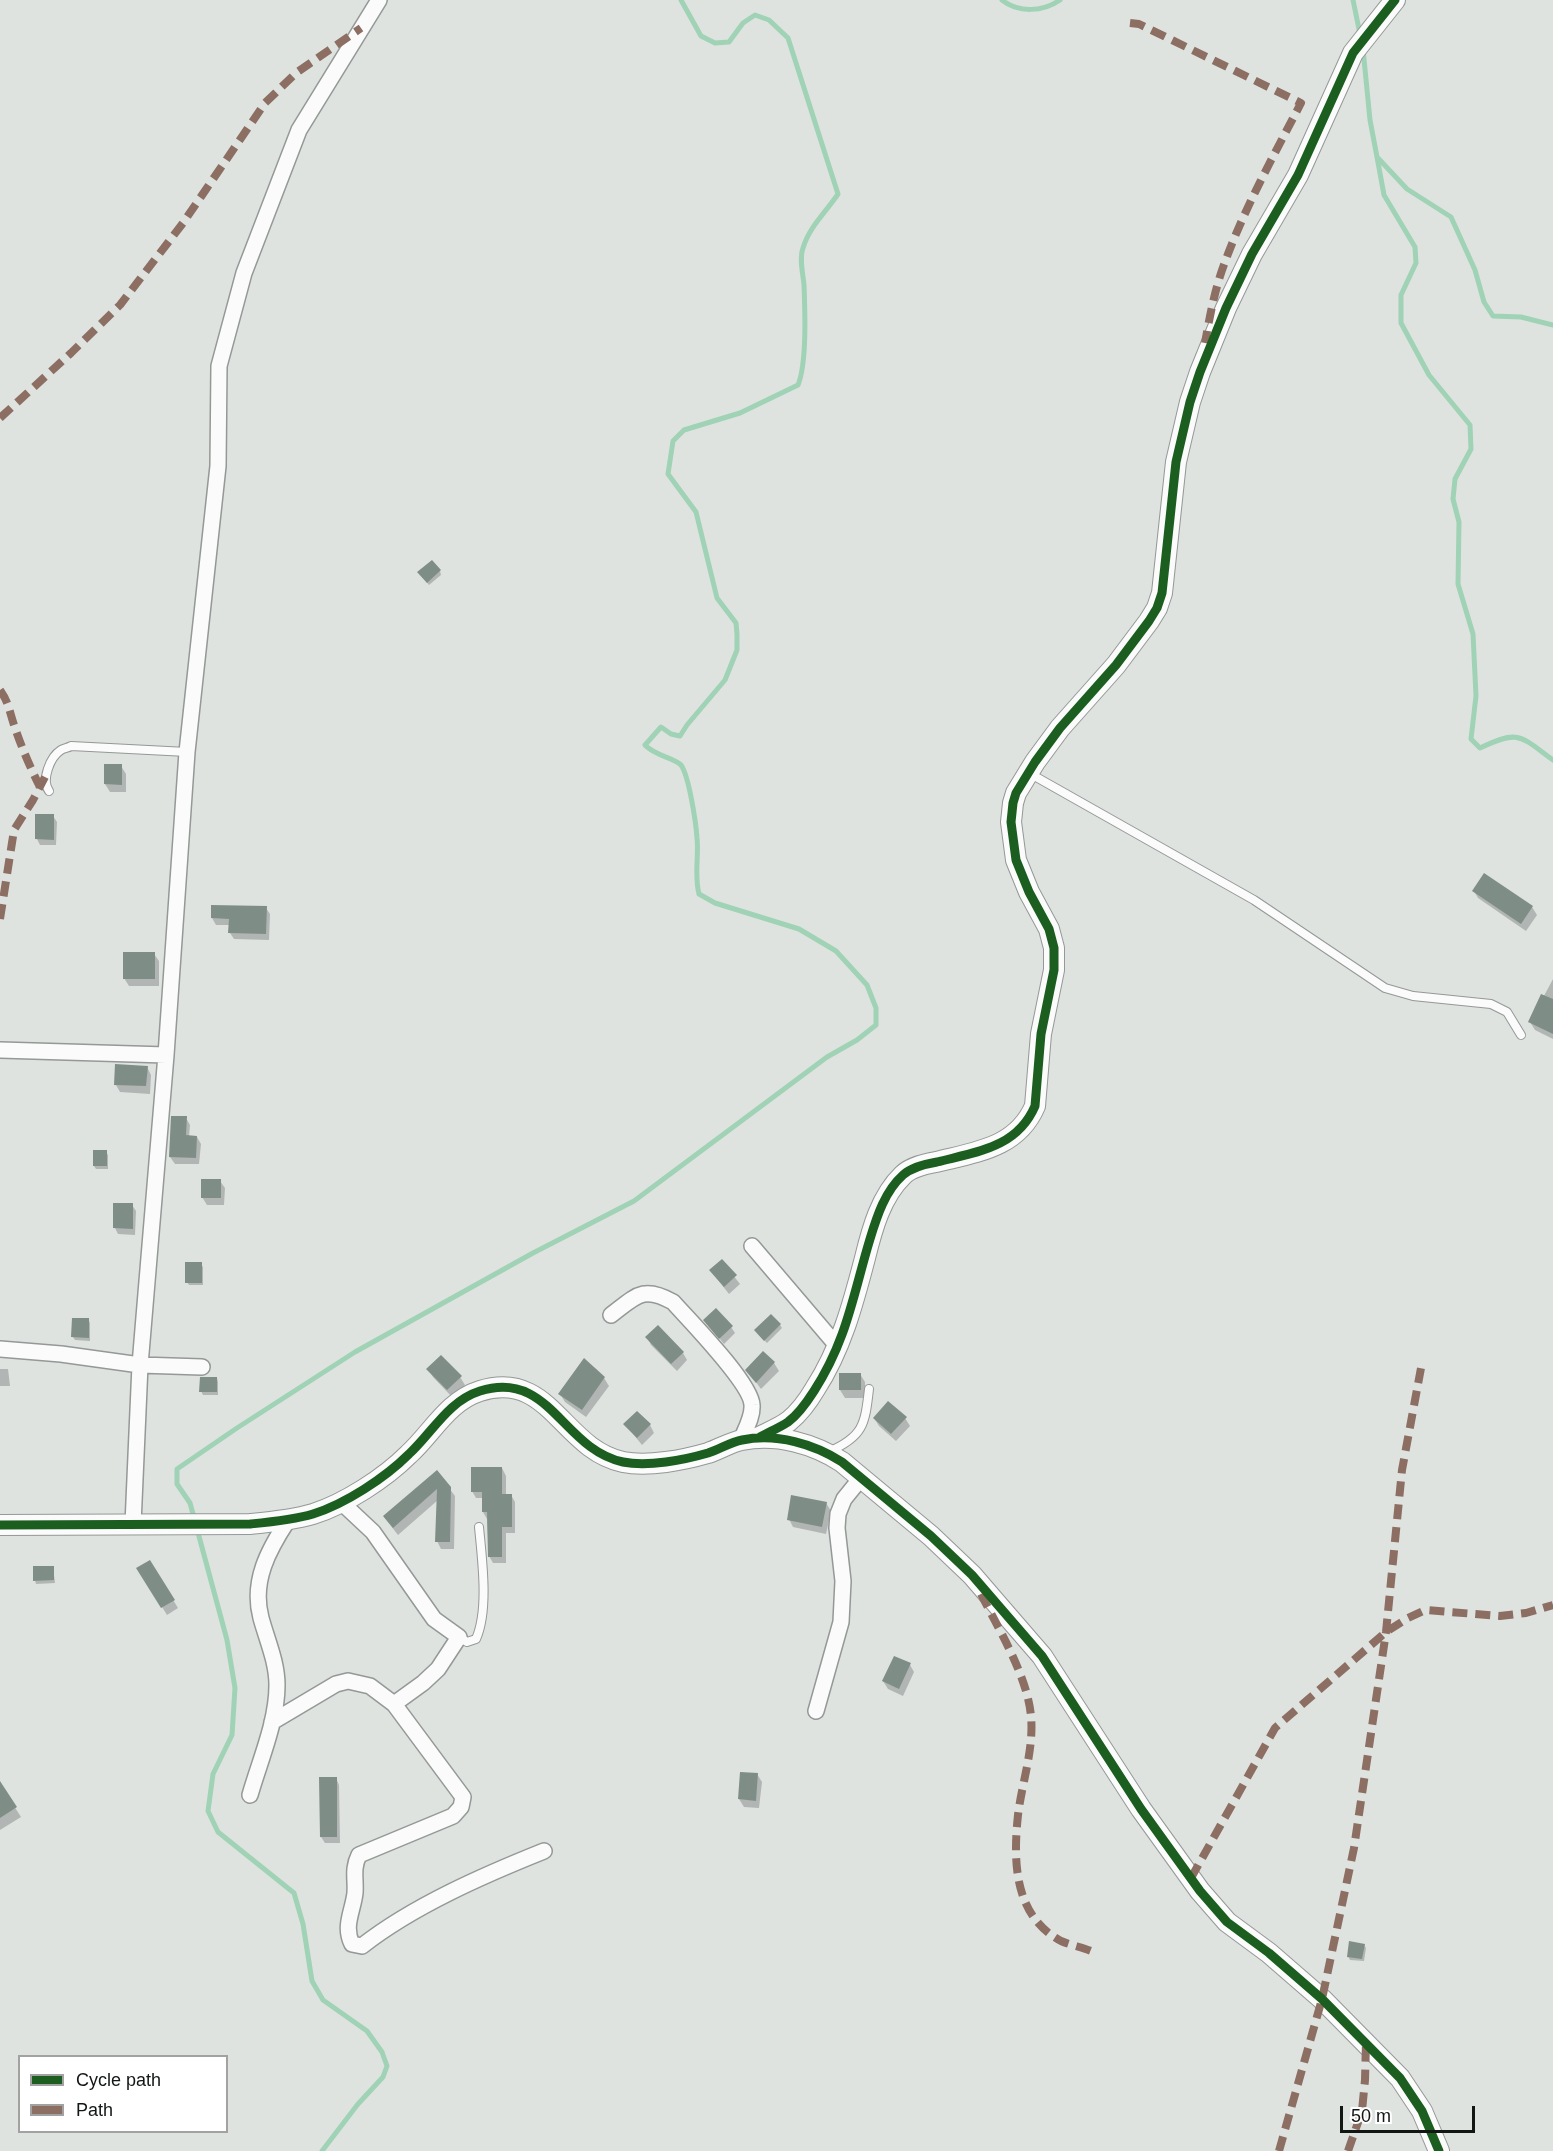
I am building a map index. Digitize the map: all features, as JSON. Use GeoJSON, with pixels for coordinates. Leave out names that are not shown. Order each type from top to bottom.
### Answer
{"type":"FeatureCollection","features":[{"type":"Feature","properties":{"kind":"street"},"geometry":{"type":"LineString","coordinates":[[133,1524],[140,1365],[166,1055],[187,752],[218,466],[219,366],[244,273],[299,130],[379,0]]}},
{"type":"Feature","properties":{"kind":"street"},"geometry":{"type":"LineString","coordinates":[[0,1525],[250,1524],[288,1520],[315,1513],[341,1502],[372,1484],[409,1455],[455,1405],[478,1392],[492,1388],[516,1387],[528,1392],[549,1408],[588,1445],[612,1459],[624,1462],[672,1461],[689,1458],[749,1439],[789,1421],[805,1405],[828,1370],[838,1347],[878,1214],[891,1188],[904,1173],[920,1166],[986,1149],[1009,1139],[1022,1129],[1035,1106],[1041,1034],[1054,970],[1054,948],[1049,929],[1029,892],[1016,860],[1011,822],[1016,793],[1028,772],[1060,728],[1116,665],[1157,608],[1162,592],[1176,462],[1190,402],[1200,372],[1226,308],[1252,254],[1298,175],[1353,53],[1395,0]]}},
{"type":"Feature","properties":{"kind":"street"},"geometry":{"type":"LineString","coordinates":[[0,1050],[166,1055]]}},
{"type":"Feature","properties":{"kind":"street"},"geometry":{"type":"LineString","coordinates":[[752,1246],[838,1347]]}},
{"type":"Feature","properties":{"kind":"street"},"geometry":{"type":"LineString","coordinates":[[611,1315],[637,1295],[657,1293],[673,1302],[746,1386],[752,1404],[749,1439]]}},
{"type":"Feature","properties":{"kind":"street"},"geometry":{"type":"LineString","coordinates":[[0,1349],[60,1354],[140,1365],[202,1367]]}},
{"type":"Feature","properties":{"kind":"street"},"geometry":{"type":"LineString","coordinates":[[749,1439],[805,1444],[826,1452],[931,1536],[972,1575],[1042,1656],[1141,1809],[1200,1891],[1227,1922],[1269,1953],[1322,1999],[1400,2078],[1422,2111],[1438,2151]]}},
{"type":"Feature","properties":{"kind":"street"},"geometry":{"type":"LineString","coordinates":[[816,1711],[841,1622],[843,1581],[837,1528],[838,1514],[844,1499],[861,1478]]}},
{"type":"Feature","properties":{"kind":"street"},"geometry":{"type":"LineString","coordinates":[[341,1502],[373,1532],[434,1619],[459,1637],[438,1669],[394,1704]]}},
{"type":"Feature","properties":{"kind":"street"},"geometry":{"type":"LineString","coordinates":[[250,1796],[272,1722],[277,1684],[269,1642],[260,1616],[259,1591],[264,1562],[288,1520]]}},
{"type":"Feature","properties":{"kind":"street"},"geometry":{"type":"LineString","coordinates":[[272,1722],[336,1684],[348,1680],[370,1686],[394,1704],[463,1797],[461,1807],[453,1816],[359,1855],[354,1864],[355,1893],[347,1935],[352,1944],[362,1946],[387,1926],[496,1870],[544,1851]]}},
{"type":"Feature","properties":{"kind":"lane"},"geometry":{"type":"LineString","coordinates":[[49,790],[45,786],[45,777],[60,750],[71,747],[187,752]]}},
{"type":"Feature","properties":{"kind":"lane"},"geometry":{"type":"LineString","coordinates":[[1028,772],[1254,900],[1385,988],[1413,996],[1491,1004],[1507,1012],[1521,1035]]}},
{"type":"Feature","properties":{"kind":"lane"},"geometry":{"type":"LineString","coordinates":[[826,1452],[844,1444],[859,1431],[866,1417],[869,1389]]}},
{"type":"Feature","properties":{"kind":"lane"},"geometry":{"type":"LineString","coordinates":[[459,1637],[467,1642],[476,1639],[482,1626],[483,1571],[479,1527]]}},
{"type":"Feature","properties":{"kind":"building"},"geometry":{"type":"Polygon","coordinates":[[[432,560],[441,570],[427,583],[417,572],[432,560]]]}},
{"type":"Feature","properties":{"kind":"building"},"geometry":{"type":"Polygon","coordinates":[[[104,764],[122,764],[122,785],[104,784],[104,764]]]}},
{"type":"Feature","properties":{"kind":"building"},"geometry":{"type":"Polygon","coordinates":[[[35,814],[54,814],[54,840],[35,839],[35,814]]]}},
{"type":"Feature","properties":{"kind":"building"},"geometry":{"type":"Polygon","coordinates":[[[1484,873],[1533,906],[1521,924],[1472,891],[1484,873]]]}},
{"type":"Feature","properties":{"kind":"building"},"geometry":{"type":"Polygon","coordinates":[[[211,905],[267,906],[266,934],[228,933],[229,919],[211,918],[211,905]]]}},
{"type":"Feature","properties":{"kind":"building"},"geometry":{"type":"Polygon","coordinates":[[[123,952],[155,952],[155,979],[123,979],[123,952]]]}},
{"type":"Feature","properties":{"kind":"building"},"geometry":{"type":"Polygon","coordinates":[[[1541,994],[1553,999],[1553,1034],[1528,1022],[1541,994]]]}},
{"type":"Feature","properties":{"kind":"building"},"geometry":{"type":"Polygon","coordinates":[[[115,1064],[148,1066],[146,1086],[114,1085],[115,1064]]]}},
{"type":"Feature","properties":{"kind":"building"},"geometry":{"type":"Polygon","coordinates":[[[171,1116],[187,1116],[186,1135],[197,1136],[196,1158],[169,1157],[171,1116]]]}},
{"type":"Feature","properties":{"kind":"building"},"geometry":{"type":"Polygon","coordinates":[[[93,1150],[107,1150],[107,1166],[93,1166],[93,1150]]]}},
{"type":"Feature","properties":{"kind":"building"},"geometry":{"type":"Polygon","coordinates":[[[201,1179],[221,1179],[221,1198],[201,1198],[201,1179]]]}},
{"type":"Feature","properties":{"kind":"building"},"geometry":{"type":"Polygon","coordinates":[[[113,1203],[133,1203],[133,1229],[113,1228],[113,1203]]]}},
{"type":"Feature","properties":{"kind":"building"},"geometry":{"type":"Polygon","coordinates":[[[722,1259],[737,1275],[724,1287],[709,1270],[722,1259]]]}},
{"type":"Feature","properties":{"kind":"building"},"geometry":{"type":"Polygon","coordinates":[[[185,1262],[202,1262],[202,1283],[185,1283],[185,1262]]]}},
{"type":"Feature","properties":{"kind":"building"},"geometry":{"type":"Polygon","coordinates":[[[716,1308],[733,1326],[719,1339],[703,1320],[716,1308]]]}},
{"type":"Feature","properties":{"kind":"building"},"geometry":{"type":"Polygon","coordinates":[[[771,1314],[781,1324],[764,1341],[754,1330],[771,1314]]]}},
{"type":"Feature","properties":{"kind":"building"},"geometry":{"type":"Polygon","coordinates":[[[72,1318],[89,1318],[89,1338],[71,1337],[72,1318]]]}},
{"type":"Feature","properties":{"kind":"building"},"geometry":{"type":"Polygon","coordinates":[[[658,1325],[684,1352],[671,1364],[645,1337],[658,1325]]]}},
{"type":"Feature","properties":{"kind":"building"},"geometry":{"type":"Polygon","coordinates":[[[763,1351],[775,1362],[756,1383],[745,1370],[763,1351]]]}},
{"type":"Feature","properties":{"kind":"building"},"geometry":{"type":"Polygon","coordinates":[[[441,1355],[462,1376],[447,1390],[426,1369],[441,1355]]]}},
{"type":"Feature","properties":{"kind":"building"},"geometry":{"type":"Polygon","coordinates":[[[584,1358],[605,1377],[582,1410],[558,1394],[584,1358]]]}},
{"type":"Feature","properties":{"kind":"building"},"geometry":{"type":"Polygon","coordinates":[[[839,1373],[861,1373],[861,1390],[839,1390],[839,1373]]]}},
{"type":"Feature","properties":{"kind":"building"},"geometry":{"type":"Polygon","coordinates":[[[200,1377],[217,1377],[217,1392],[199,1392],[200,1377]]]}},
{"type":"Feature","properties":{"kind":"building"},"geometry":{"type":"Polygon","coordinates":[[[888,1401],[907,1417],[891,1434],[873,1418],[888,1401]]]}},
{"type":"Feature","properties":{"kind":"building"},"geometry":{"type":"Polygon","coordinates":[[[637,1411],[651,1424],[637,1438],[623,1424],[637,1411]]]}},
{"type":"Feature","properties":{"kind":"building"},"geometry":{"type":"Polygon","coordinates":[[[471,1467],[502,1467],[502,1494],[512,1494],[512,1527],[502,1527],[502,1557],[488,1557],[487,1512],[482,1512],[482,1492],[471,1492],[471,1467]]]}},
{"type":"Feature","properties":{"kind":"building"},"geometry":{"type":"Polygon","coordinates":[[[437,1470],[451,1487],[450,1542],[435,1542],[437,1489],[393,1528],[383,1516],[437,1470]]]}},
{"type":"Feature","properties":{"kind":"building"},"geometry":{"type":"Polygon","coordinates":[[[791,1495],[827,1502],[822,1527],[787,1520],[791,1495]]]}},
{"type":"Feature","properties":{"kind":"building"},"geometry":{"type":"Polygon","coordinates":[[[150,1560],[175,1600],[161,1608],[136,1568],[150,1560]]]}},
{"type":"Feature","properties":{"kind":"building"},"geometry":{"type":"Polygon","coordinates":[[[33,1566],[54,1566],[54,1580],[33,1581],[33,1566]]]}},
{"type":"Feature","properties":{"kind":"building"},"geometry":{"type":"Polygon","coordinates":[[[894,1656],[911,1663],[899,1689],[882,1681],[894,1656]]]}},
{"type":"Feature","properties":{"kind":"building"},"geometry":{"type":"Polygon","coordinates":[[[740,1772],[758,1773],[756,1801],[738,1799],[740,1772]]]}},
{"type":"Feature","properties":{"kind":"building"},"geometry":{"type":"Polygon","coordinates":[[[319,1777],[337,1777],[337,1837],[320,1837],[319,1777]]]}},
{"type":"Feature","properties":{"kind":"building"},"geometry":{"type":"Polygon","coordinates":[[[0,1781],[17,1807],[0,1818],[0,1781]]]}},
{"type":"Feature","properties":{"kind":"building"},"geometry":{"type":"Polygon","coordinates":[[[1349,1941],[1365,1944],[1362,1959],[1347,1957],[1349,1941]]]}},
{"type":"Feature","properties":{"kind":"waterway"},"geometry":{"type":"LineString","coordinates":[[322,2151],[358,2104],[383,2077],[387,2066],[382,2052],[367,2031],[323,2000],[312,1981],[303,1924],[294,1893],[218,1832],[208,1811],[213,1774],[232,1735],[235,1688],[227,1640],[190,1503],[177,1484],[177,1469],[355,1352],[533,1253],[634,1201],[827,1057],[857,1040],[876,1025],[876,1008],[867,985],[836,951],[799,929],[715,903],[699,894],[696,831],[687,779],[681,765],[645,745],[661,727],[671,734],[680,736],[725,680],[737,650],[736,623],[717,598],[696,512],[668,474],[673,441],[684,430],[740,413],[798,385],[803,364],[805,336],[802,252],[814,226],[838,194],[788,38],[769,20],[755,15],[743,23],[729,42],[715,43],[701,36],[681,0]]}},
{"type":"Feature","properties":{"kind":"waterway"},"geometry":{"type":"LineString","coordinates":[[1002,0],[1023,9],[1038,9],[1060,0]]}},
{"type":"Feature","properties":{"kind":"waterway"},"geometry":{"type":"LineString","coordinates":[[1353,0],[1360,34]]}},
{"type":"Feature","properties":{"kind":"waterway"},"geometry":{"type":"LineString","coordinates":[[1363,49],[1370,120],[1377,157],[1407,189],[1451,217],[1475,270],[1484,302],[1493,316],[1521,317],[1553,325]]}},
{"type":"Feature","properties":{"kind":"waterway"},"geometry":{"type":"LineString","coordinates":[[1377,157],[1384,195],[1415,247],[1416,263],[1401,295],[1401,323],[1429,375],[1470,425],[1471,449],[1455,479],[1453,499],[1459,522],[1458,584],[1473,634],[1476,696],[1471,739],[1480,748],[1503,738],[1519,738],[1553,760]]}},
{"type":"Feature","properties":{"kind":"marked path"},"geometry":{"type":"LineString","coordinates":[[1130,23],[1139,24],[1301,103],[1260,181],[1233,242],[1221,272],[1205,343]]}},
{"type":"Feature","properties":{"kind":"marked path"},"geometry":{"type":"LineString","coordinates":[[0,418],[120,305],[183,223],[265,103],[296,73],[361,28]]}},
{"type":"Feature","properties":{"kind":"marked path"},"geometry":{"type":"LineString","coordinates":[[0,690],[40,787]]}},
{"type":"Feature","properties":{"kind":"marked path"},"geometry":{"type":"LineString","coordinates":[[0,919],[14,830],[45,777]]}},
{"type":"Feature","properties":{"kind":"marked path"},"geometry":{"type":"LineString","coordinates":[[1279,2151],[1322,1999],[1354,1848],[1386,1632],[1402,1470],[1421,1368]]}},
{"type":"Feature","properties":{"kind":"marked path"},"geometry":{"type":"LineString","coordinates":[[981,1594],[1018,1669],[1031,1716],[1029,1754],[1016,1833],[1017,1869],[1025,1903],[1045,1930],[1061,1941],[1091,1951]]}},
{"type":"Feature","properties":{"kind":"marked path"},"geometry":{"type":"LineString","coordinates":[[1191,1878],[1275,1728],[1386,1632],[1425,1610],[1500,1616],[1526,1613],[1553,1605]]}},
{"type":"Feature","properties":{"kind":"marked path"},"geometry":{"type":"LineString","coordinates":[[1348,2151],[1362,2111],[1366,2042]]}},
{"type":"Feature","properties":{"kind":"cycle path"},"geometry":{"type":"LineString","coordinates":[[760,1437],[785,1424],[796,1415],[809,1399],[825,1372],[842,1335],[879,1213],[886,1196],[897,1181],[915,1168],[980,1151],[1006,1140],[1018,1131],[1035,1106],[1041,1034],[1054,970],[1054,948],[1049,929],[1029,892],[1016,860],[1011,822],[1016,793],[1060,728],[1116,665],[1157,608],[1162,593],[1176,462],[1190,402],[1200,372],[1226,308],[1252,254],[1298,175],[1353,53],[1395,0]]}},
{"type":"Feature","properties":{"kind":"cycle path"},"geometry":{"type":"LineString","coordinates":[[0,1525],[250,1524],[313,1514],[351,1497],[388,1472],[409,1454],[441,1418],[459,1402],[480,1391],[504,1387],[523,1391],[540,1400],[585,1442],[602,1454],[623,1462],[643,1464],[677,1460],[755,1438],[782,1439],[819,1450],[842,1462],[931,1536],[972,1575],[1042,1656],[1141,1809],[1200,1891],[1227,1922],[1269,1953],[1322,1999],[1400,2078],[1422,2111],[1439,2151]]}}]}
